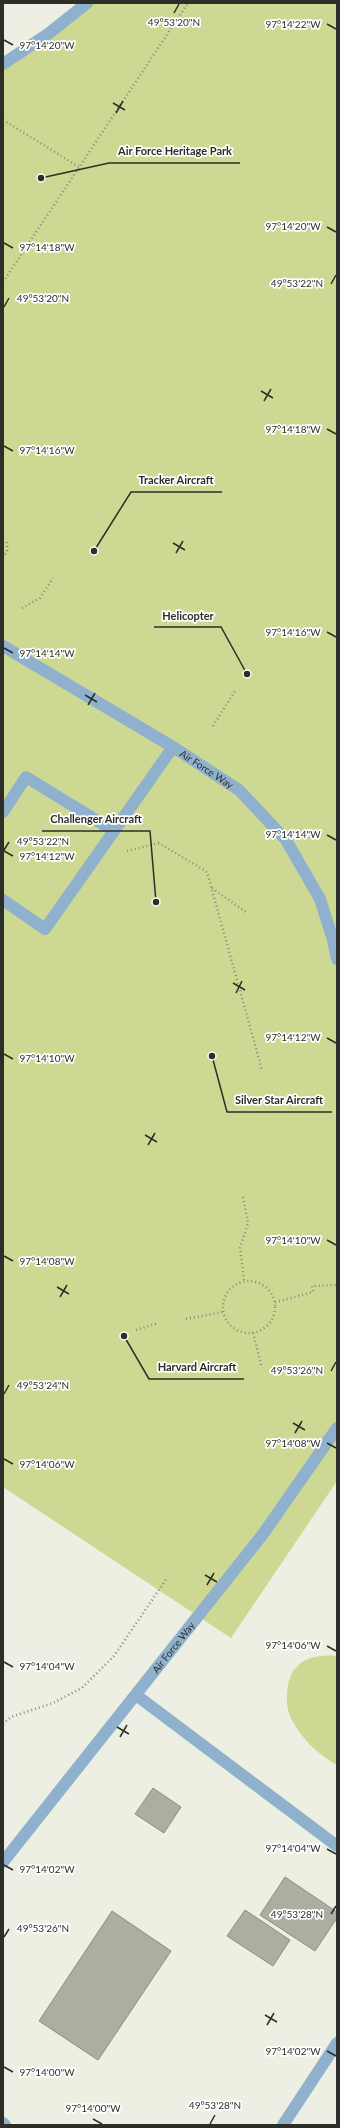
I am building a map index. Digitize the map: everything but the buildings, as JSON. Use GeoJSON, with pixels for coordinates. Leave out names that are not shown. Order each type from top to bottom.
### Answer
{"type":"FeatureCollection","features":[{"type":"Feature","properties":{"kind":"street"},"geometry":{"type":"LineString","coordinates":[[3,64],[48,34],[87,3]]}},
{"type":"Feature","properties":{"kind":"street","name":"Air Force Way"},"geometry":{"type":"LineString","coordinates":[[3,646],[173,747],[240,790],[286,840],[320,899],[335,943],[337,959]]}},
{"type":"Feature","properties":{"kind":"street"},"geometry":{"type":"LineString","coordinates":[[3,900],[45,929],[173,747]]}},
{"type":"Feature","properties":{"kind":"street"},"geometry":{"type":"LineString","coordinates":[[3,812],[26,777],[114,831]]}},
{"type":"Feature","properties":{"kind":"street","name":"Air Force Way"},"geometry":{"type":"LineString","coordinates":[[3,1862],[264,1534],[337,1428]]}},
{"type":"Feature","properties":{"kind":"street"},"geometry":{"type":"LineString","coordinates":[[136,1695],[337,1846]]}},
{"type":"Feature","properties":{"kind":"street"},"geometry":{"type":"LineString","coordinates":[[283,2125],[337,2044]]}},
{"type":"Feature","properties":{"kind":"path"},"geometry":{"type":"LineString","coordinates":[[3,282],[188,3]]}},
{"type":"Feature","properties":{"kind":"path"},"geometry":{"type":"LineString","coordinates":[[3,120],[78,167]]}},
{"type":"Feature","properties":{"kind":"path"},"geometry":{"type":"LineString","coordinates":[[3,558],[7,551],[7,539]]}},
{"type":"Feature","properties":{"kind":"path"},"geometry":{"type":"LineString","coordinates":[[22,608],[40,598],[53,578]]}},
{"type":"Feature","properties":{"kind":"path"},"geometry":{"type":"LineString","coordinates":[[213,726],[235,691]]}},
{"type":"Feature","properties":{"kind":"path"},"geometry":{"type":"LineString","coordinates":[[127,852],[159,843],[207,872],[262,1070]]}},
{"type":"Feature","properties":{"kind":"path"},"geometry":{"type":"LineString","coordinates":[[212,888],[247,913]]}},
{"type":"Feature","properties":{"kind":"path"},"geometry":{"type":"LineString","coordinates":[[243,1197],[248,1223],[240,1248],[244,1280]]}},
{"type":"Feature","properties":{"kind":"path"},"geometry":{"type":"LineString","coordinates":[[244,1280],[258,1282],[269,1291],[275,1302],[275,1311],[270,1321],[262,1330],[253,1333],[241,1333],[232,1328],[227,1322],[223,1312],[223,1307],[229,1290],[244,1280]]}},
{"type":"Feature","properties":{"kind":"path"},"geometry":{"type":"LineString","coordinates":[[275,1302],[313,1292],[312,1286],[337,1285]]}},
{"type":"Feature","properties":{"kind":"path"},"geometry":{"type":"LineString","coordinates":[[186,1319],[223,1312]]}},
{"type":"Feature","properties":{"kind":"path"},"geometry":{"type":"LineString","coordinates":[[136,1330],[158,1323]]}},
{"type":"Feature","properties":{"kind":"path"},"geometry":{"type":"LineString","coordinates":[[253,1333],[262,1368]]}},
{"type":"Feature","properties":{"kind":"path"},"geometry":{"type":"LineString","coordinates":[[3,1724],[11,1718],[52,1703],[82,1688],[114,1656],[167,1578]]}},
{"type":"Feature","properties":{"kind":"green space"},"geometry":{"type":"Polygon","coordinates":[[[87,3],[337,3],[337,1481],[231,1638],[3,1487],[3,64],[87,3]]]}},
{"type":"Feature","properties":{"kind":"green space"},"geometry":{"type":"Polygon","coordinates":[[[337,1656],[337,1765],[316,1751],[304,1739],[290,1716],[287,1700],[290,1679],[299,1664],[315,1657],[337,1656]]]}},
{"type":"Feature","properties":{"kind":"place","name":"Air Force Heritage Park"},"geometry":{"type":"Point","coordinates":[41,178]}},
{"type":"Feature","properties":{"kind":"place","name":"Tracker Aircraft"},"geometry":{"type":"Point","coordinates":[94,551]}},
{"type":"Feature","properties":{"kind":"place","name":"Helicopter"},"geometry":{"type":"Point","coordinates":[247,674]}},
{"type":"Feature","properties":{"kind":"place","name":"Challenger Aircraft"},"geometry":{"type":"Point","coordinates":[156,902]}},
{"type":"Feature","properties":{"kind":"place","name":"Silver Star Aircraft"},"geometry":{"type":"Point","coordinates":[212,1056]}},
{"type":"Feature","properties":{"kind":"place","name":"Harvard Aircraft"},"geometry":{"type":"Point","coordinates":[124,1336]}}]}
